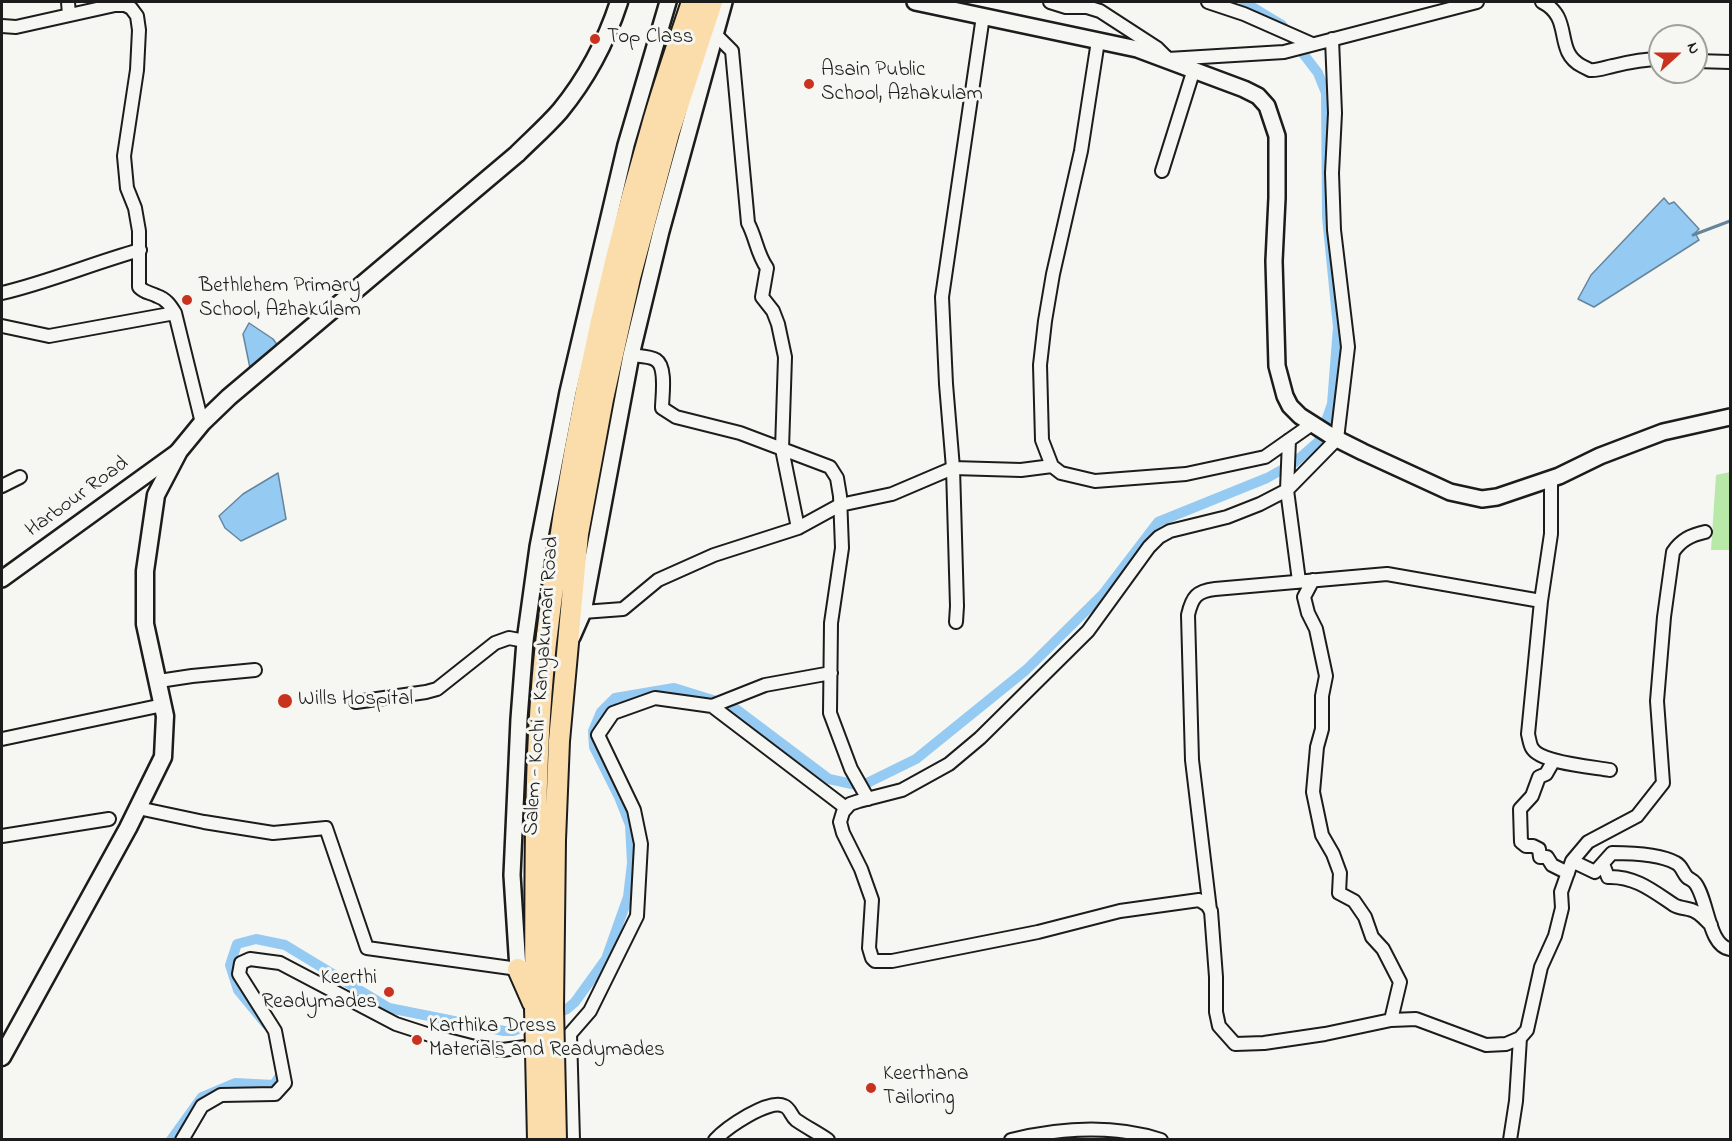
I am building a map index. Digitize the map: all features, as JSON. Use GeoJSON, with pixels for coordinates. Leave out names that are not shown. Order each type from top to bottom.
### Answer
{"type":"FeatureCollection","features":[{"type":"Feature","properties":{"kind":"highway","name":"Salem - Kochi - Kanyakumari Road"},"geometry":{"type":"LineString","coordinates":[[545,880],[535,839],[540,727],[546,645],[561,532],[586,396],[612,274],[651,129],[692,2]]}},
{"type":"Feature","properties":{"kind":"highway","name":"Salem - Kochi - Kanyakumari Road"},"geometry":{"type":"LineString","coordinates":[[538,1140],[544,1008],[545,880],[578,534],[603,399],[630,278],[669,133],[712,2]]}},
{"type":"Feature","properties":{"kind":"highway"},"geometry":{"type":"LineString","coordinates":[[518,969],[544,1008]]}},
{"type":"Feature","properties":{"kind":"highway","name":"Salem - Kochi - Kanyakumari Road"},"geometry":{"type":"LineString","coordinates":[[544,1008],[556,1140]]}},
{"type":"Feature","properties":{"kind":"main road"},"geometry":{"type":"LineString","coordinates":[[2,1057],[138,808],[163,757],[165,716],[145,624],[145,571],[156,495],[179,451],[202,423],[229,396],[517,154],[559,112],[589,71],[611,26],[619,2]]}},
{"type":"Feature","properties":{"kind":"street"},"geometry":{"type":"LineString","coordinates":[[68,2],[69,15]]}},
{"type":"Feature","properties":{"kind":"street"},"geometry":{"type":"LineString","coordinates":[[138,808],[273,833],[326,828],[368,948],[518,969],[513,875],[525,641],[538,547],[568,392],[626,145],[668,2]]}},
{"type":"Feature","properties":{"kind":"street"},"geometry":{"type":"LineString","coordinates":[[566,649],[583,612],[631,355],[661,231],[724,2]]}},
{"type":"Feature","properties":{"kind":"street"},"geometry":{"type":"LineString","coordinates":[[915,2],[1137,49],[1194,69],[1258,96],[1267,106],[1277,136],[1274,261],[1277,366],[1290,406],[1312,424],[1335,438],[1450,492],[1482,499],[1497,497],[1551,479],[1600,456],[1663,432],[1731,417]]}},
{"type":"Feature","properties":{"kind":"street"},"geometry":{"type":"LineString","coordinates":[[1050,2],[1066,7],[1087,7],[1100,11],[1157,48],[1168,59],[1284,52],[1477,2]]}},
{"type":"Feature","properties":{"kind":"street"},"geometry":{"type":"LineString","coordinates":[[1208,2],[1244,14],[1312,44]]}},
{"type":"Feature","properties":{"kind":"street"},"geometry":{"type":"LineString","coordinates":[[1548,3],[1561,20],[1565,47],[1569,55],[1582,67],[1591,70],[1648,59]]}},
{"type":"Feature","properties":{"kind":"street"},"geometry":{"type":"LineString","coordinates":[[2,26],[16,27],[115,5],[132,5],[137,16],[137,70],[124,156],[127,188],[135,208],[139,231],[139,287],[144,293],[156,295],[168,302],[175,313],[202,423]]}},
{"type":"Feature","properties":{"kind":"street"},"geometry":{"type":"LineString","coordinates":[[956,622],[953,468],[942,297],[983,16]]}},
{"type":"Feature","properties":{"kind":"street"},"geometry":{"type":"LineString","coordinates":[[715,34],[732,51],[748,223],[756,238],[759,257],[767,268],[762,297],[773,311],[778,324],[785,357],[782,449],[798,528]]}},
{"type":"Feature","properties":{"kind":"street"},"geometry":{"type":"LineString","coordinates":[[1210,911],[1208,905],[1199,900],[1120,910],[1088,920],[993,941],[892,961],[875,961],[869,948],[872,900],[840,822],[846,808],[859,801],[902,790],[949,764],[980,738],[1088,631],[1149,547],[1160,537],[1182,526],[1227,517],[1287,490],[1335,438],[1348,347],[1334,230],[1332,173],[1335,113],[1332,39]]}},
{"type":"Feature","properties":{"kind":"street"},"geometry":{"type":"LineString","coordinates":[[1098,41],[1081,151],[1053,274],[1040,365],[1042,440],[1052,465],[1061,473],[1095,482],[1186,474],[1265,457],[1312,424]]}},
{"type":"Feature","properties":{"kind":"street"},"geometry":{"type":"LineString","coordinates":[[1708,61],[1731,62]]}},
{"type":"Feature","properties":{"kind":"street"},"geometry":{"type":"LineString","coordinates":[[1162,171],[1194,69]]}},
{"type":"Feature","properties":{"kind":"street"},"geometry":{"type":"LineString","coordinates":[[2,293],[39,284],[140,250]]}},
{"type":"Feature","properties":{"kind":"street"},"geometry":{"type":"LineString","coordinates":[[2,326],[49,336],[175,313]]}},
{"type":"Feature","properties":{"kind":"street"},"geometry":{"type":"LineString","coordinates":[[631,355],[655,360],[661,366],[662,408],[668,413],[740,433],[830,467],[837,478],[842,548],[831,622],[830,713],[851,769],[868,799]]}},
{"type":"Feature","properties":{"kind":"street"},"geometry":{"type":"LineString","coordinates":[[1289,440],[1287,490],[1299,581]]}},
{"type":"Feature","properties":{"kind":"street","name":"Harbour Road"},"geometry":{"type":"LineString","coordinates":[[2,579],[179,451]]}},
{"type":"Feature","properties":{"kind":"street"},"geometry":{"type":"LineString","coordinates":[[583,612],[623,609],[658,580],[714,555],[798,528],[840,505],[892,494],[953,468],[1022,470],[1052,465]]}},
{"type":"Feature","properties":{"kind":"street"},"geometry":{"type":"LineString","coordinates":[[2,486],[20,477]]}},
{"type":"Feature","properties":{"kind":"street"},"geometry":{"type":"LineString","coordinates":[[1551,479],[1551,534],[1541,601],[1528,734],[1532,748],[1540,756],[1610,770]]}},
{"type":"Feature","properties":{"kind":"street"},"geometry":{"type":"LineString","coordinates":[[1541,601],[1387,574],[1203,590],[1191,601],[1188,615],[1192,760],[1210,911],[1216,977],[1216,1012],[1219,1026],[1235,1044],[1264,1043],[1333,1033],[1391,1020],[1416,1019],[1486,1045],[1506,1044],[1520,1038],[1527,1030],[1541,968],[1555,936],[1562,908],[1562,892],[1570,867],[1588,842],[1637,816],[1663,783],[1657,701],[1664,616],[1673,552],[1677,545],[1692,535],[1705,532]]}},
{"type":"Feature","properties":{"kind":"street"},"geometry":{"type":"LineString","coordinates":[[1313,580],[1304,597],[1308,613],[1316,629],[1326,676],[1322,696],[1322,729],[1313,792],[1322,835],[1333,854],[1340,873],[1339,893],[1354,901],[1365,917],[1372,937],[1383,949],[1400,982],[1391,1020]]}},
{"type":"Feature","properties":{"kind":"street"},"geometry":{"type":"LineString","coordinates":[[356,702],[426,692],[446,683],[495,643],[509,638],[525,641]]}},
{"type":"Feature","properties":{"kind":"street"},"geometry":{"type":"LineString","coordinates":[[159,681],[255,670]]}},
{"type":"Feature","properties":{"kind":"street"},"geometry":{"type":"LineString","coordinates":[[712,706],[765,685],[831,673]]}},
{"type":"Feature","properties":{"kind":"street"},"geometry":{"type":"LineString","coordinates":[[182,1140],[202,1106],[221,1095],[275,1094],[285,1083],[275,1031],[239,974],[241,963],[250,959],[280,963],[396,1024],[475,1047],[502,1050],[541,1046],[570,1034],[590,1011],[637,916],[640,844],[634,810],[598,735],[613,713],[655,698],[712,706],[846,808]]}},
{"type":"Feature","properties":{"kind":"street"},"geometry":{"type":"LineString","coordinates":[[2,740],[163,705]]}},
{"type":"Feature","properties":{"kind":"street"},"geometry":{"type":"LineString","coordinates":[[1554,760],[1546,774],[1539,777],[1532,796],[1520,809],[1521,842],[1526,846],[1539,849],[1540,857],[1547,857],[1552,865],[1595,872],[1612,853],[1661,857],[1679,864],[1687,877],[1695,884],[1716,941],[1724,948],[1731,949]]}},
{"type":"Feature","properties":{"kind":"street"},"geometry":{"type":"LineString","coordinates":[[2,836],[109,819]]}},
{"type":"Feature","properties":{"kind":"street"},"geometry":{"type":"LineString","coordinates":[[1603,864],[1608,877],[1621,877],[1652,889],[1675,905],[1695,911],[1712,927]]}},
{"type":"Feature","properties":{"kind":"street"},"geometry":{"type":"LineString","coordinates":[[570,1034],[573,1140]]}},
{"type":"Feature","properties":{"kind":"street"},"geometry":{"type":"LineString","coordinates":[[1510,1140],[1516,1101],[1520,1038]]}},
{"type":"Feature","properties":{"kind":"street"},"geometry":{"type":"LineString","coordinates":[[715,1140],[739,1120],[774,1105],[782,1104],[787,1107],[794,1119],[828,1140]]}},
{"type":"Feature","properties":{"kind":"street"},"geometry":{"type":"LineString","coordinates":[[1011,1140],[1046,1132],[1095,1129],[1124,1131],[1161,1140]]}},
{"type":"Feature","properties":{"kind":"green space"},"geometry":{"type":"Polygon","coordinates":[[[1730,472],[1730,550],[1711,550],[1716,475],[1730,472]]]}},
{"type":"Feature","properties":{"kind":"water"},"geometry":{"type":"Polygon","coordinates":[[[1664,198],[1669,204],[1674,202],[1699,229],[1695,233],[1699,240],[1594,307],[1578,299],[1591,275],[1664,198]]]}},
{"type":"Feature","properties":{"kind":"water"},"geometry":{"type":"Polygon","coordinates":[[[249,323],[273,339],[278,346],[250,368],[243,334],[249,323]]]}},
{"type":"Feature","properties":{"kind":"water"},"geometry":{"type":"Polygon","coordinates":[[[278,473],[286,519],[241,541],[225,528],[219,516],[243,494],[278,473]]]}},
{"type":"Feature","properties":{"kind":"waterway"},"geometry":{"type":"LineString","coordinates":[[1244,2],[1282,25],[1286,30]]}},
{"type":"Feature","properties":{"kind":"waterway"},"geometry":{"type":"LineString","coordinates":[[266,1024],[238,990],[230,965],[237,944],[256,939],[285,945],[389,1008],[504,1031],[513,1031],[567,1009],[575,1002],[606,959],[628,897],[632,863],[630,825],[594,747],[593,731],[601,712],[615,698],[674,688],[732,706],[829,779],[861,786],[916,759],[1026,670],[1103,594],[1158,522],[1267,478],[1294,463],[1319,441],[1332,404],[1338,327],[1327,217],[1326,93],[1318,73],[1295,43]]}},
{"type":"Feature","properties":{"kind":"waterway"},"geometry":{"type":"LineString","coordinates":[[1693,235],[1730,221]]}},
{"type":"Feature","properties":{"kind":"waterway"},"geometry":{"type":"LineString","coordinates":[[171,1140],[202,1097],[235,1083],[274,1085],[281,1074],[280,1067]]}},
{"type":"Feature","properties":{"kind":"place","name":"Top Class"},"geometry":{"type":"Point","coordinates":[595,39]}},
{"type":"Feature","properties":{"kind":"place","name":"Asain Public School, Azhakulam"},"geometry":{"type":"Point","coordinates":[809,84]}},
{"type":"Feature","properties":{"kind":"place","name":"Bethlehem Primary School, Azhakulam"},"geometry":{"type":"Point","coordinates":[187,300]}},
{"type":"Feature","properties":{"kind":"place","name":"Wills Hospital"},"geometry":{"type":"Point","coordinates":[285,701]}},
{"type":"Feature","properties":{"kind":"place","name":"Keerthi Readymades"},"geometry":{"type":"Point","coordinates":[389,992]}},
{"type":"Feature","properties":{"kind":"place","name":"Karthika Dress Materials and Readymades"},"geometry":{"type":"Point","coordinates":[417,1040]}},
{"type":"Feature","properties":{"kind":"place","name":"Keerthana Tailoring"},"geometry":{"type":"Point","coordinates":[871,1088]}}]}
